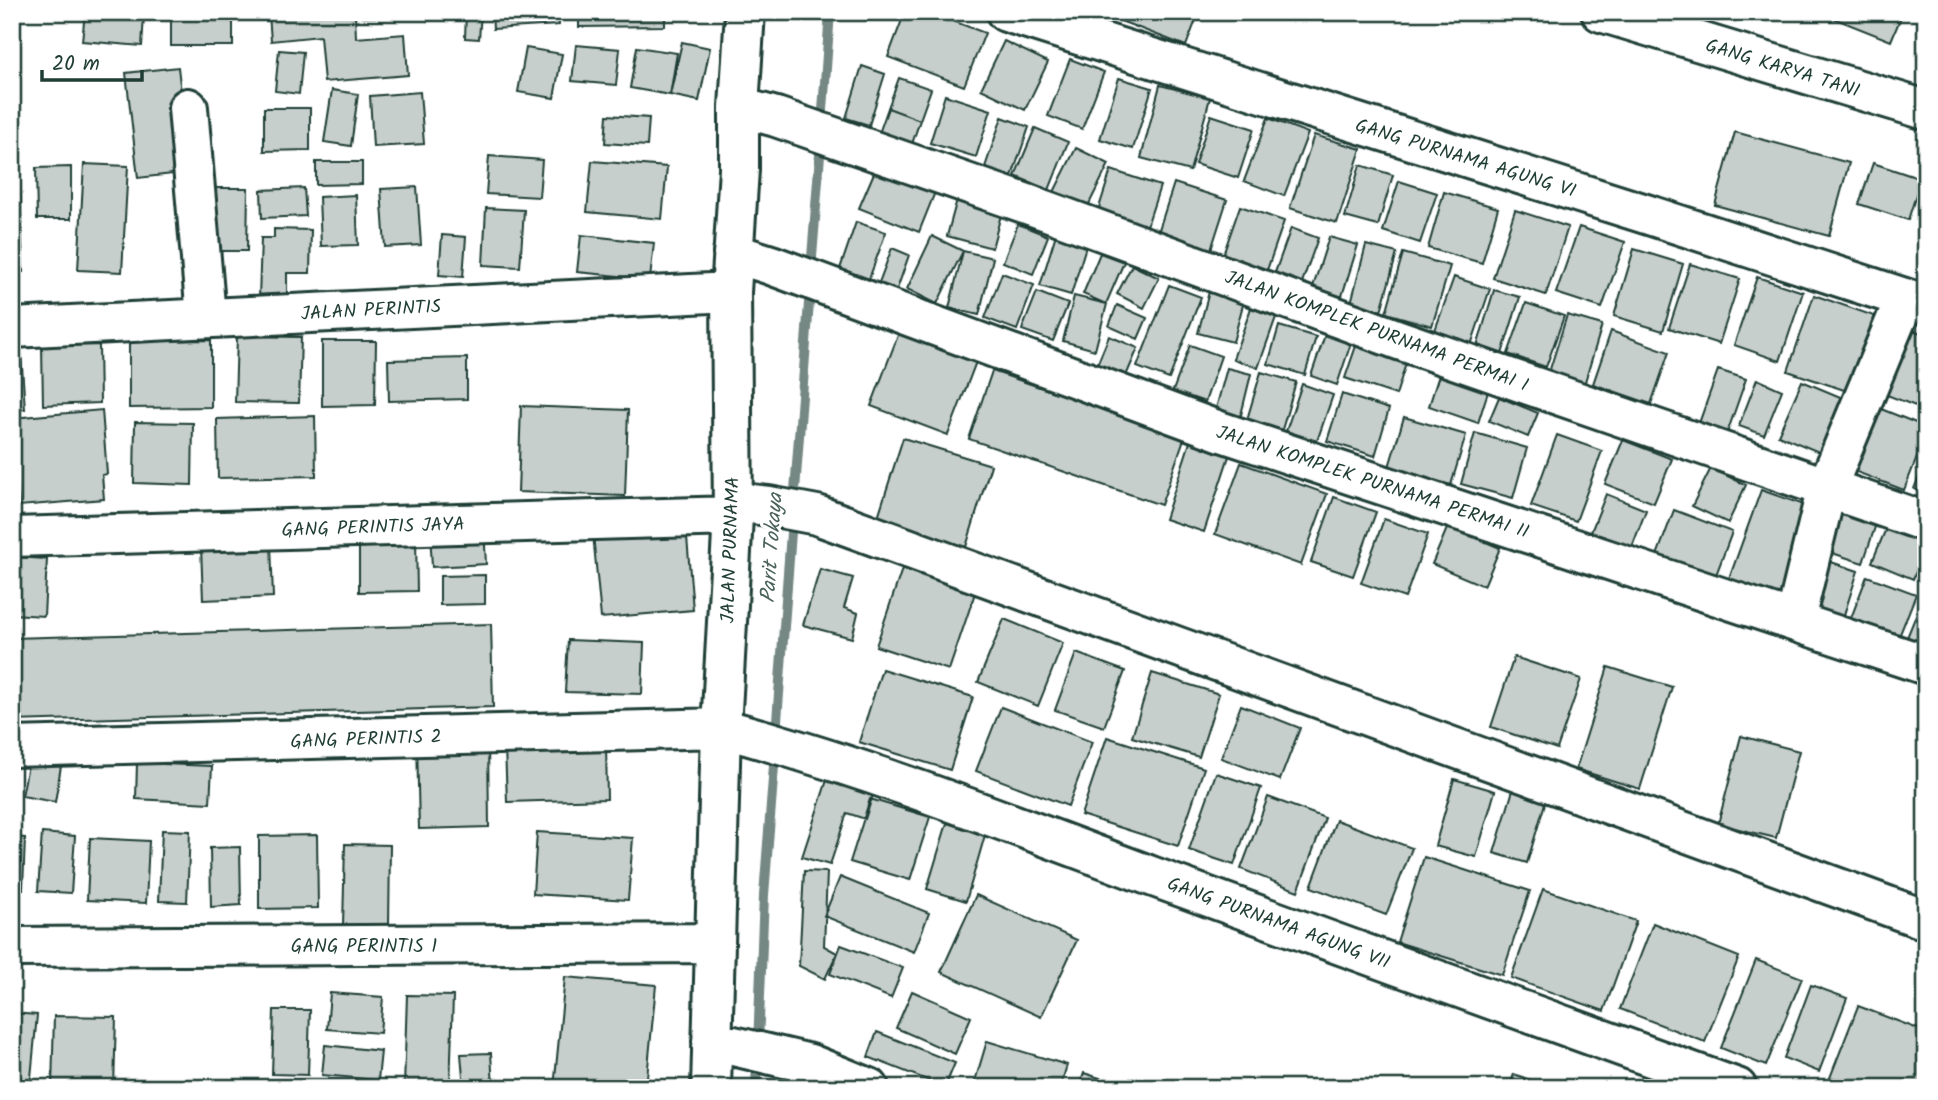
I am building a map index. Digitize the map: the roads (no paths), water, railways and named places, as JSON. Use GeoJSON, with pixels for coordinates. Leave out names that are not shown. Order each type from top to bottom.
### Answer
{"type":"FeatureCollection","features":[{"type":"Feature","properties":{"kind":"street","name":"JALAN PURNAMA"},"geometry":{"type":"LineString","coordinates":[[710,1088],[724,1043],[715,943],[737,732],[745,508],[731,292],[745,12]]}},
{"type":"Feature","properties":{"kind":"street","name":"GANG PURNAMA AGUNG VI"},"geometry":{"type":"LineString","coordinates":[[1006,12],[1915,301]]}},
{"type":"Feature","properties":{"kind":"street","name":"GANG KARYA TANI"},"geometry":{"type":"LineString","coordinates":[[1601,12],[1926,110]]}},
{"type":"Feature","properties":{"kind":"street","name":"JALAN KOMPLEK PURNAMA PERMAI I"},"geometry":{"type":"LineString","coordinates":[[739,107],[830,135],[1048,211],[1399,340],[1926,522]]}},
{"type":"Feature","properties":{"kind":"street"},"geometry":{"type":"LineString","coordinates":[[188,108],[206,317]]}},
{"type":"Feature","properties":{"kind":"street","name":"JALAN KOMPLEK PURNAMA PERMAI II"},"geometry":{"type":"LineString","coordinates":[[733,253],[1222,432],[1926,665]]}},
{"type":"Feature","properties":{"kind":"street","name":"JALAN PERINTIS"},"geometry":{"type":"LineString","coordinates":[[12,328],[731,292]]}},
{"type":"Feature","properties":{"kind":"street"},"geometry":{"type":"LineString","coordinates":[[1795,620],[1827,487],[1915,301]]}},
{"type":"Feature","properties":{"kind":"street","name":"GANG PERINTIS JAYA"},"geometry":{"type":"LineString","coordinates":[[12,537],[745,508],[817,515],[1926,920]]}},
{"type":"Feature","properties":{"kind":"street","name":"GANG PERINTIS 2"},"geometry":{"type":"LineString","coordinates":[[12,747],[637,730],[737,732]]}},
{"type":"Feature","properties":{"kind":"street","name":"GANG PURNAMA AGUNG VII"},"geometry":{"type":"LineString","coordinates":[[737,732],[927,793],[1737,1088]]}},
{"type":"Feature","properties":{"kind":"street","name":"GANG PERINTIS 1"},"geometry":{"type":"LineString","coordinates":[[12,947],[715,943]]}},
{"type":"Feature","properties":{"kind":"street"},"geometry":{"type":"LineString","coordinates":[[724,1043],[810,1064],[869,1088]]}},
{"type":"Feature","properties":{"kind":"waterway","name":"Parit Tokaya"},"geometry":{"type":"LineString","coordinates":[[822,124],[830,12]]}},
{"type":"Feature","properties":{"kind":"waterway","name":"Parit Tokaya"},"geometry":{"type":"LineString","coordinates":[[811,270],[821,142]]}},
{"type":"Feature","properties":{"kind":"waterway","name":"Parit Tokaya"},"geometry":{"type":"LineString","coordinates":[[794,504],[810,289]]}},
{"type":"Feature","properties":{"kind":"waterway","name":"Parit Tokaya"},"geometry":{"type":"LineString","coordinates":[[776,734],[792,519]]}},
{"type":"Feature","properties":{"kind":"waterway","name":"Parit Tokaya"},"geometry":{"type":"LineString","coordinates":[[758,1045],[764,895],[775,753]]}},
{"type":"Feature","properties":{"kind":"waterway","name":"Parit Tokaya"},"geometry":{"type":"LineString","coordinates":[[756,1088],[757,1060]]}}]}
